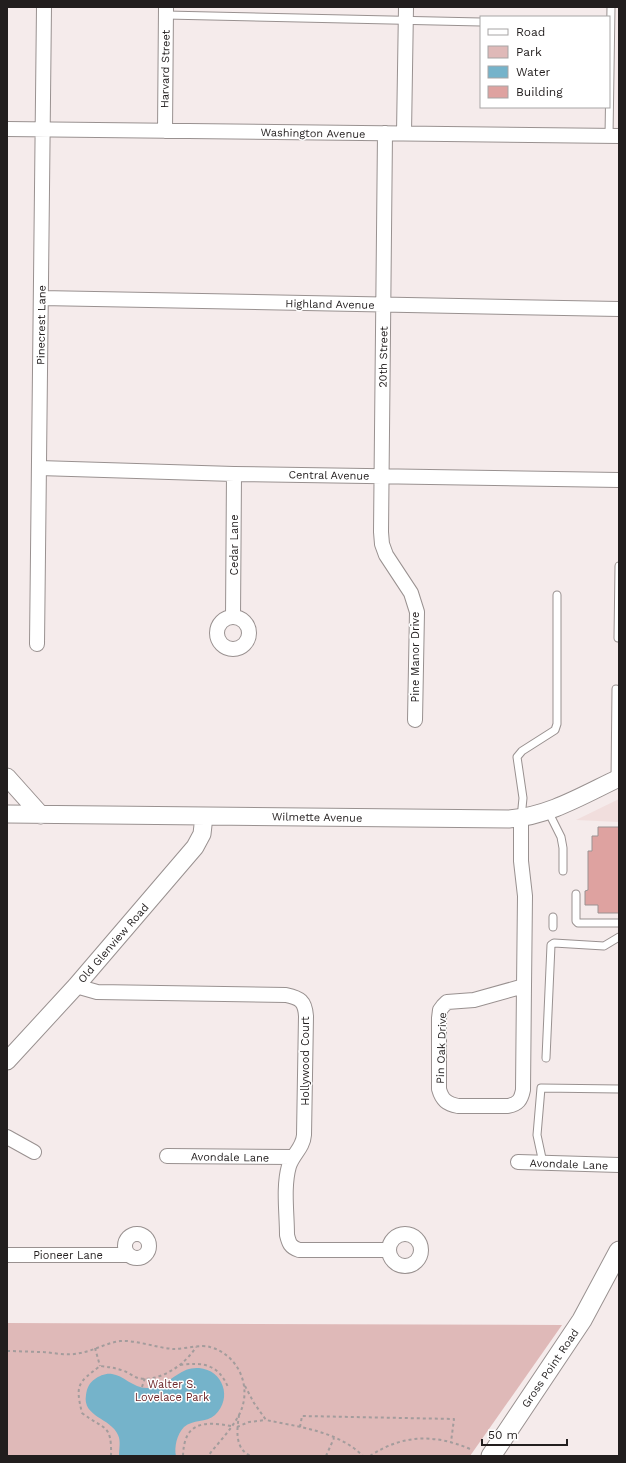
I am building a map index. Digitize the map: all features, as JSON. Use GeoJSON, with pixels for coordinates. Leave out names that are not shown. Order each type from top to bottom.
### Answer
{"type":"FeatureCollection","features":[{"type":"Feature","properties":{"kind":"main road","name":"Gross Point Road"},"geometry":{"type":"LineString","coordinates":[[491,1456],[582,1320],[619,1251]]}},
{"type":"Feature","properties":{"kind":"street","name":"Pinecrest Lane"},"geometry":{"type":"LineString","coordinates":[[37,644],[44,7]]}},
{"type":"Feature","properties":{"kind":"street","name":"Harvard Street"},"geometry":{"type":"LineString","coordinates":[[165,131],[166,11]]}},
{"type":"Feature","properties":{"kind":"street"},"geometry":{"type":"LineString","coordinates":[[404,133],[405,14]]}},
{"type":"Feature","properties":{"kind":"street","name":"Washington Avenue"},"geometry":{"type":"LineString","coordinates":[[7,129],[614,136]]}},
{"type":"Feature","properties":{"kind":"street","name":"20th Street"},"geometry":{"type":"LineString","coordinates":[[381,532],[385,133]]}},
{"type":"Feature","properties":{"kind":"street","name":"Highland Avenue"},"geometry":{"type":"LineString","coordinates":[[41,298],[619,308]]}},
{"type":"Feature","properties":{"kind":"street","name":"Central Avenue"},"geometry":{"type":"LineString","coordinates":[[39,468],[234,474],[619,480]]}},
{"type":"Feature","properties":{"kind":"street","name":"Cedar Lane"},"geometry":{"type":"LineString","coordinates":[[233,617],[234,474]]}},
{"type":"Feature","properties":{"kind":"street","name":"Pine Manor Drive"},"geometry":{"type":"LineString","coordinates":[[381,532],[382,544],[386,555],[411,594],[417,612],[415,720]]}},
{"type":"Feature","properties":{"kind":"street"},"geometry":{"type":"LineString","coordinates":[[7,777],[40,815]]}},
{"type":"Feature","properties":{"kind":"street","name":"Wilmette Avenue"},"geometry":{"type":"LineString","coordinates":[[7,814],[521,818],[554,810],[617,779]]}},
{"type":"Feature","properties":{"kind":"street","name":"Old Glenview Road"},"geometry":{"type":"LineString","coordinates":[[7,1061],[76,986],[195,847],[202,834],[204,816]]}},
{"type":"Feature","properties":{"kind":"street","name":"Pin Oak Drive"},"geometry":{"type":"LineString","coordinates":[[521,818],[521,861],[525,896],[523,1090],[519,1102],[514,1105],[458,1106],[450,1104],[441,1096],[439,1089],[439,1018],[442,1006],[447,1002],[474,1000],[524,986]]}},
{"type":"Feature","properties":{"kind":"street","name":"Hollywood Court"},"geometry":{"type":"LineString","coordinates":[[76,986],[97,992],[286,995],[295,997],[302,1001],[305,1007],[306,1016],[304,1135],[301,1147],[293,1158],[287,1174],[288,1242],[292,1248],[298,1250],[388,1250]]}},
{"type":"Feature","properties":{"kind":"street"},"geometry":{"type":"LineString","coordinates":[[7,1137],[34,1152]]}},
{"type":"Feature","properties":{"kind":"street","name":"Avondale Lane"},"geometry":{"type":"LineString","coordinates":[[167,1156],[293,1158]]}},
{"type":"Feature","properties":{"kind":"street","name":"Avondale Lane"},"geometry":{"type":"LineString","coordinates":[[518,1162],[619,1166]]}},
{"type":"Feature","properties":{"kind":"street","name":"Pioneer Lane"},"geometry":{"type":"LineString","coordinates":[[7,1255],[129,1255]]}},
{"type":"Feature","properties":{"kind":"lane"},"geometry":{"type":"LineString","coordinates":[[611,7],[610,24],[614,136]]}},
{"type":"Feature","properties":{"kind":"lane"},"geometry":{"type":"LineString","coordinates":[[166,11],[405,14],[480,22]]}},
{"type":"Feature","properties":{"kind":"lane"},"geometry":{"type":"LineString","coordinates":[[619,566],[619,638]]}},
{"type":"Feature","properties":{"kind":"lane"},"geometry":{"type":"LineString","coordinates":[[521,818],[523,798],[517,757],[522,751],[555,730],[557,724],[557,595]]}},
{"type":"Feature","properties":{"kind":"lane"},"geometry":{"type":"LineString","coordinates":[[616,689],[617,779]]}},
{"type":"Feature","properties":{"kind":"lane"},"geometry":{"type":"LineString","coordinates":[[548,811],[561,837],[563,848],[563,871]]}},
{"type":"Feature","properties":{"kind":"lane"},"geometry":{"type":"LineString","coordinates":[[576,894],[576,921],[578,923],[619,923]]}},
{"type":"Feature","properties":{"kind":"lane"},"geometry":{"type":"LineString","coordinates":[[553,917],[553,927]]}},
{"type":"Feature","properties":{"kind":"lane"},"geometry":{"type":"LineString","coordinates":[[546,1058],[551,945],[554,943],[604,946],[619,937]]}},
{"type":"Feature","properties":{"kind":"lane"},"geometry":{"type":"LineString","coordinates":[[542,1163],[537,1135],[541,1088],[619,1089]]}},
{"type":"Feature","properties":{"kind":"path"},"geometry":{"type":"LineString","coordinates":[[7,1351],[62,1354],[79,1353],[121,1341],[137,1342],[154,1347],[176,1349],[209,1346],[223,1352],[235,1364],[242,1375],[244,1385],[243,1400],[237,1427],[239,1444],[243,1452],[251,1456]]}},
{"type":"Feature","properties":{"kind":"path"},"geometry":{"type":"LineString","coordinates":[[112,1456],[112,1441],[108,1431],[102,1425],[82,1413],[78,1392],[82,1380],[100,1366],[112,1367],[138,1378],[150,1378],[163,1375],[179,1366],[191,1356],[196,1347]]}},
{"type":"Feature","properties":{"kind":"path"},"geometry":{"type":"LineString","coordinates":[[95,1348],[100,1366]]}},
{"type":"Feature","properties":{"kind":"path"},"geometry":{"type":"LineString","coordinates":[[179,1366],[199,1363],[208,1366],[217,1371],[225,1380],[228,1388]]}},
{"type":"Feature","properties":{"kind":"path"},"geometry":{"type":"LineString","coordinates":[[142,1387],[145,1378]]}},
{"type":"Feature","properties":{"kind":"path"},"geometry":{"type":"LineString","coordinates":[[244,1385],[266,1420]]}},
{"type":"Feature","properties":{"kind":"path"},"geometry":{"type":"LineString","coordinates":[[208,1456],[239,1414]]}},
{"type":"Feature","properties":{"kind":"path"},"geometry":{"type":"LineString","coordinates":[[300,1427],[302,1416],[454,1419],[451,1442]]}},
{"type":"Feature","properties":{"kind":"path"},"geometry":{"type":"LineString","coordinates":[[237,1427],[249,1422],[266,1420],[300,1427],[320,1432],[334,1438],[357,1450],[363,1456]]}},
{"type":"Feature","properties":{"kind":"path"},"geometry":{"type":"LineString","coordinates":[[183,1456],[183,1445],[192,1429],[207,1423],[231,1426]]}},
{"type":"Feature","properties":{"kind":"path"},"geometry":{"type":"LineString","coordinates":[[326,1456],[334,1438]]}},
{"type":"Feature","properties":{"kind":"path"},"geometry":{"type":"LineString","coordinates":[[370,1456],[393,1444],[423,1438],[442,1439],[470,1449]]}},
{"type":"Feature","properties":{"kind":"shaded area"},"geometry":{"type":"Polygon","coordinates":[[[619,799],[619,822],[576,820],[619,799]]]}},
{"type":"Feature","properties":{"kind":"green space","name":"Walter S. Lovelace Park"},"geometry":{"type":"Polygon","coordinates":[[[7,1323],[562,1325],[470,1456],[7,1456],[7,1323]]]}},
{"type":"Feature","properties":{"kind":"water"},"geometry":{"type":"Polygon","coordinates":[[[191,1368],[199,1368],[214,1374],[223,1386],[223,1401],[215,1415],[208,1419],[191,1423],[184,1427],[177,1441],[175,1449],[176,1456],[119,1456],[120,1442],[118,1435],[114,1429],[88,1408],[86,1395],[91,1382],[105,1374],[110,1374],[116,1375],[143,1388],[148,1388],[159,1386],[191,1368]]]}},
{"type":"Feature","properties":{"kind":"building"},"geometry":{"type":"Polygon","coordinates":[[[598,827],[619,827],[619,913],[598,913],[598,905],[585,905],[585,891],[588,890],[588,851],[592,851],[592,836],[598,836],[598,827]]]}}]}
